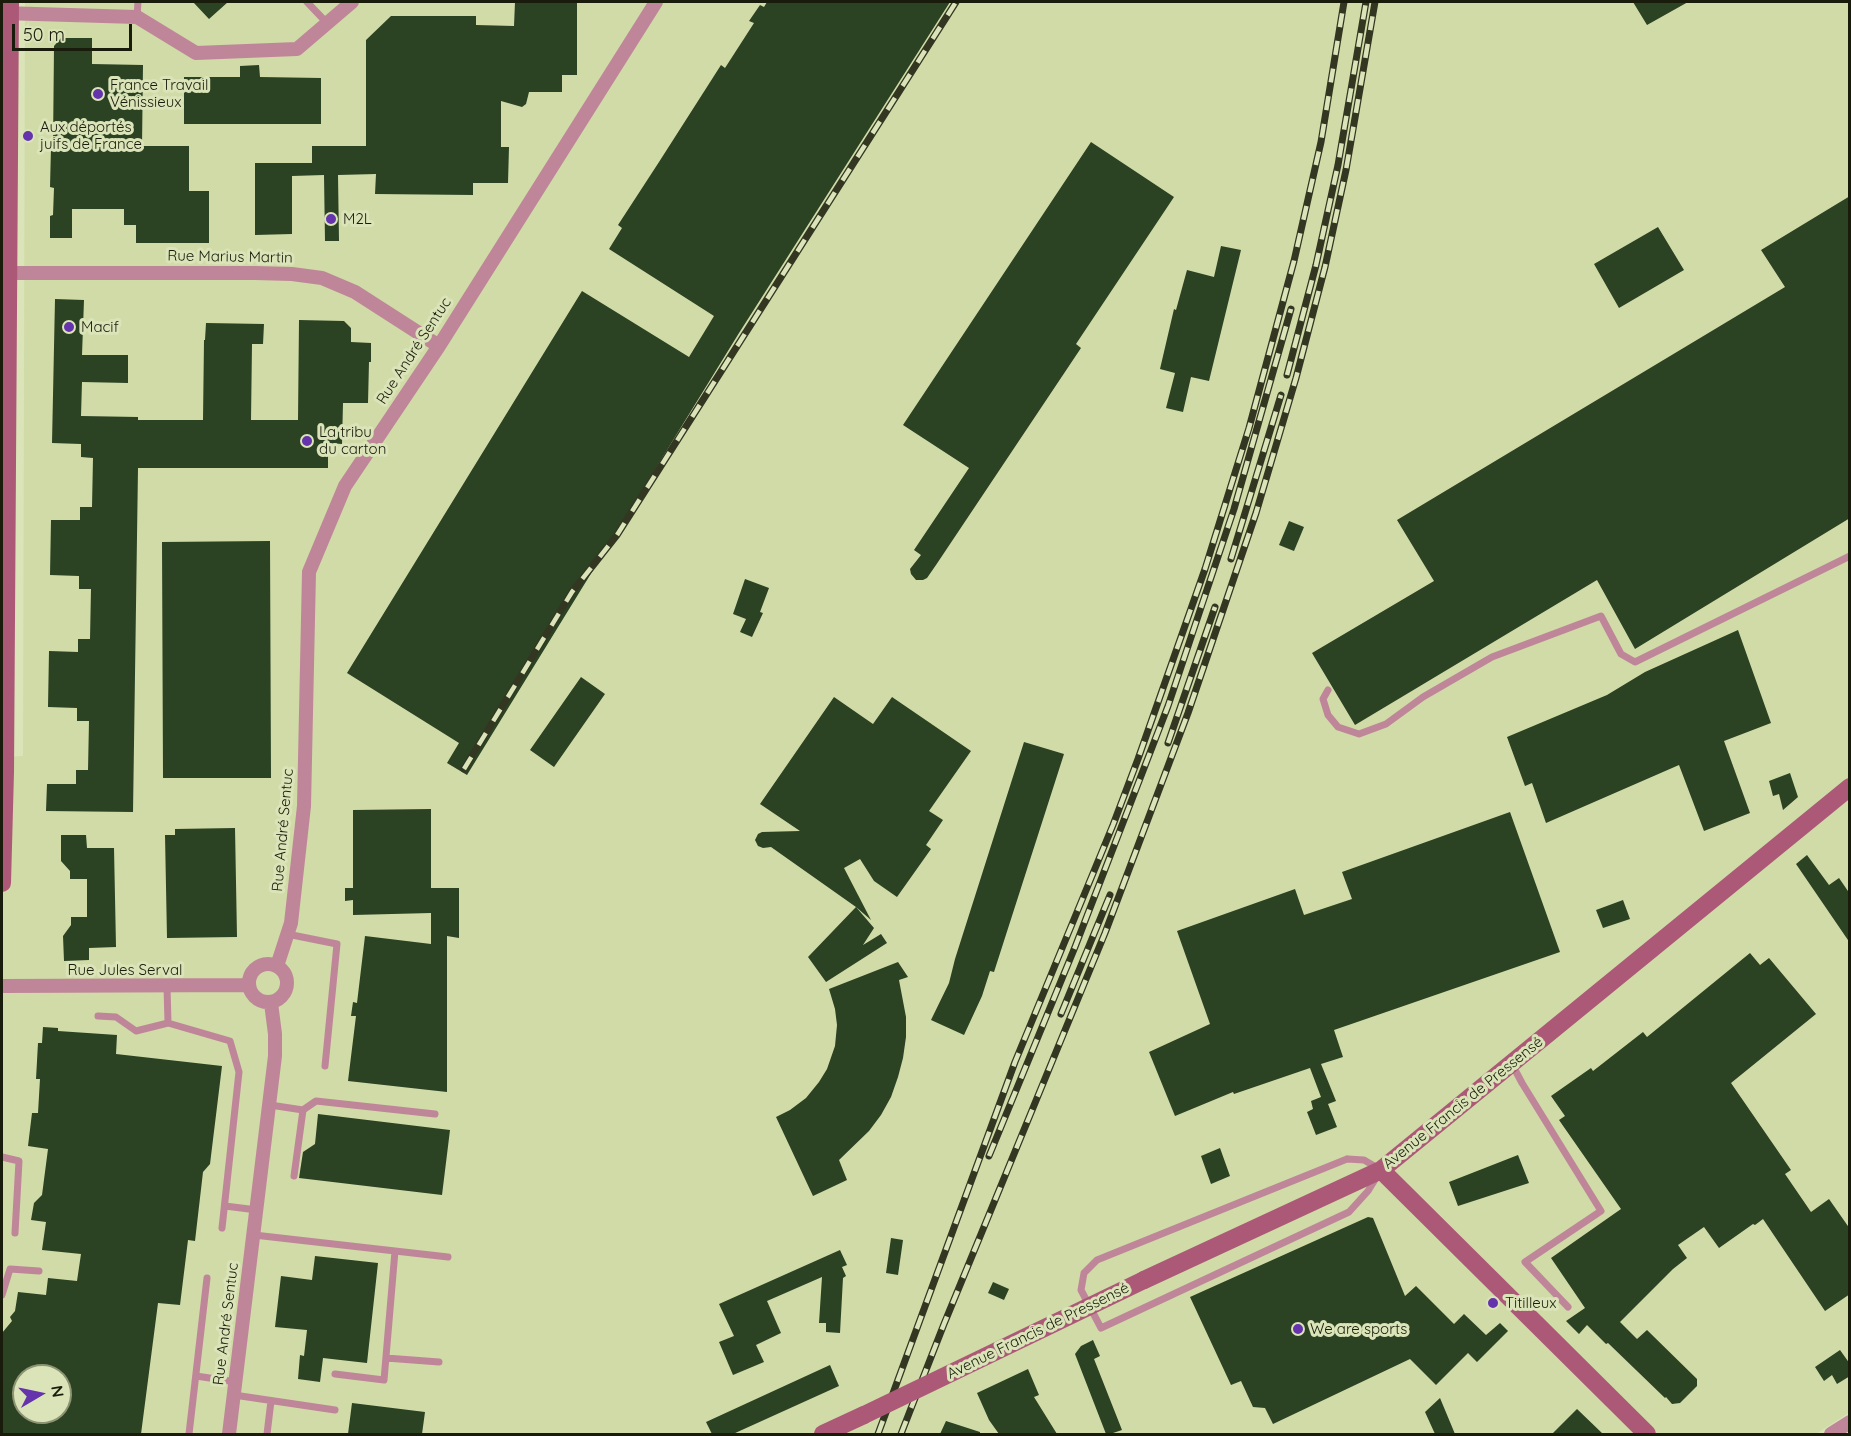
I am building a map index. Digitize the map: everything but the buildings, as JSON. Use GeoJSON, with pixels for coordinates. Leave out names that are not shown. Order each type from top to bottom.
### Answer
{"type":"FeatureCollection","features":[{"type":"Feature","properties":{"kind":"street"},"geometry":{"type":"LineString","coordinates":[[2,883],[7,10],[137,16],[196,53],[297,50],[352,2]]}},
{"type":"Feature","properties":{"kind":"street","name":"Rue André Sentuc"},"geometry":{"type":"LineString","coordinates":[[277,966],[291,923],[304,806],[309,572],[345,486],[439,346],[656,2]]}},
{"type":"Feature","properties":{"kind":"street","name":"Rue Marius Martin"},"geometry":{"type":"LineString","coordinates":[[5,273],[264,273],[322,278],[355,292],[439,346]]}},
{"type":"Feature","properties":{"kind":"street","name":"Avenue Francis de Pressensé"},"geometry":{"type":"LineString","coordinates":[[824,1434],[1144,1280],[1382,1170],[1850,787]]}},
{"type":"Feature","properties":{"kind":"street"},"geometry":{"type":"LineString","coordinates":[[271,964],[277,966],[285,974],[287,987],[282,997],[271,1003],[258,1000],[250,991],[251,974],[260,966],[271,964]]}},
{"type":"Feature","properties":{"kind":"street","name":"Rue Jules Serval"},"geometry":{"type":"LineString","coordinates":[[2,986],[249,985]]}},
{"type":"Feature","properties":{"kind":"street","name":"Rue André Sentuc"},"geometry":{"type":"LineString","coordinates":[[229,1434],[275,1056],[271,1003]]}},
{"type":"Feature","properties":{"kind":"street"},"geometry":{"type":"LineString","coordinates":[[1382,1170],[1647,1434]]}},
{"type":"Feature","properties":{"kind":"street"},"geometry":{"type":"LineString","coordinates":[[1831,1434],[1850,1422]]}},
{"type":"Feature","properties":{"kind":"lane"},"geometry":{"type":"LineString","coordinates":[[137,16],[138,2]]}},
{"type":"Feature","properties":{"kind":"lane"},"geometry":{"type":"LineString","coordinates":[[307,2],[327,23]]}},
{"type":"Feature","properties":{"kind":"lane"},"geometry":{"type":"LineString","coordinates":[[1328,690],[1323,699],[1328,715],[1338,727],[1359,734],[1386,724],[1423,697],[1492,657],[1601,616],[1621,654],[1635,662],[1850,556]]}},
{"type":"Feature","properties":{"kind":"lane"},"geometry":{"type":"LineString","coordinates":[[287,934],[338,944],[325,1066]]}},
{"type":"Feature","properties":{"kind":"lane"},"geometry":{"type":"LineString","coordinates":[[167,986],[168,1023]]}},
{"type":"Feature","properties":{"kind":"lane"},"geometry":{"type":"LineString","coordinates":[[98,1016],[116,1017],[136,1031],[168,1023],[230,1041],[239,1072],[222,1228]]}},
{"type":"Feature","properties":{"kind":"lane"},"geometry":{"type":"LineString","coordinates":[[1512,1063],[1601,1211],[1525,1262],[1568,1307]]}},
{"type":"Feature","properties":{"kind":"lane"},"geometry":{"type":"LineString","coordinates":[[270,1105],[303,1110],[316,1101],[435,1113]]}},
{"type":"Feature","properties":{"kind":"lane"},"geometry":{"type":"LineString","coordinates":[[294,1176],[303,1110]]}},
{"type":"Feature","properties":{"kind":"lane"},"geometry":{"type":"LineString","coordinates":[[2,1157],[19,1161],[15,1233]]}},
{"type":"Feature","properties":{"kind":"lane"},"geometry":{"type":"LineString","coordinates":[[1347,1159],[1364,1160],[1382,1170],[1368,1191],[1349,1212],[1101,1328],[1082,1290],[1084,1273],[1097,1260],[1347,1159]]}},
{"type":"Feature","properties":{"kind":"lane"},"geometry":{"type":"LineString","coordinates":[[225,1206],[257,1210]]}},
{"type":"Feature","properties":{"kind":"lane"},"geometry":{"type":"LineString","coordinates":[[254,1234],[448,1257]]}},
{"type":"Feature","properties":{"kind":"lane"},"geometry":{"type":"LineString","coordinates":[[334,1374],[384,1380],[395,1251]]}},
{"type":"Feature","properties":{"kind":"lane"},"geometry":{"type":"LineString","coordinates":[[2,1295],[10,1269],[39,1271]]}},
{"type":"Feature","properties":{"kind":"lane"},"geometry":{"type":"LineString","coordinates":[[189,1434],[207,1278]]}},
{"type":"Feature","properties":{"kind":"lane"},"geometry":{"type":"LineString","coordinates":[[386,1358],[439,1362]]}},
{"type":"Feature","properties":{"kind":"lane"},"geometry":{"type":"LineString","coordinates":[[196,1376],[271,1401],[334,1410]]}},
{"type":"Feature","properties":{"kind":"lane"},"geometry":{"type":"LineString","coordinates":[[267,1434],[271,1401]]}},
{"type":"Feature","properties":{"kind":"shaded area"},"geometry":{"type":"Polygon","coordinates":[[[25,2],[1849,2],[1850,1412],[1816,1434],[2,1434],[2,757],[23,756],[25,2]]]}},
{"type":"Feature","properties":{"kind":"railway"},"geometry":{"type":"LineString","coordinates":[[464,769],[572,592],[617,535],[956,2]]}},
{"type":"Feature","properties":{"kind":"railway"},"geometry":{"type":"LineString","coordinates":[[878,1434],[1015,1062],[1138,759],[1205,569],[1249,428],[1294,261],[1321,142],[1344,2]]}},
{"type":"Feature","properties":{"kind":"railway"},"geometry":{"type":"LineString","coordinates":[[1287,375],[1316,265],[1338,165],[1366,2]]}},
{"type":"Feature","properties":{"kind":"railway"},"geometry":{"type":"LineString","coordinates":[[901,1434],[1105,933],[1188,713],[1256,513],[1296,378],[1325,267],[1346,170],[1375,2]]}},
{"type":"Feature","properties":{"kind":"railway"},"geometry":{"type":"LineString","coordinates":[[989,1156],[1075,947],[1168,706],[1234,509],[1291,309]]}},
{"type":"Feature","properties":{"kind":"railway"},"geometry":{"type":"LineString","coordinates":[[1231,559],[1281,395]]}},
{"type":"Feature","properties":{"kind":"railway"},"geometry":{"type":"LineString","coordinates":[[1168,743],[1215,607]]}},
{"type":"Feature","properties":{"kind":"railway"},"geometry":{"type":"LineString","coordinates":[[1061,1014],[1110,895]]}},
{"type":"Feature","properties":{"kind":"place","name":"France Travail Vénissieux"},"geometry":{"type":"Point","coordinates":[98,94]}},
{"type":"Feature","properties":{"kind":"place","name":"Aux déportés juifs de France"},"geometry":{"type":"Point","coordinates":[28,136]}},
{"type":"Feature","properties":{"kind":"place","name":"M2L"},"geometry":{"type":"Point","coordinates":[331,219]}},
{"type":"Feature","properties":{"kind":"place","name":"Macif"},"geometry":{"type":"Point","coordinates":[69,327]}},
{"type":"Feature","properties":{"kind":"place","name":"La tribu du carton"},"geometry":{"type":"Point","coordinates":[307,441]}},
{"type":"Feature","properties":{"kind":"place","name":"Titilleux"},"geometry":{"type":"Point","coordinates":[1493,1303]}},
{"type":"Feature","properties":{"kind":"place","name":"We are sports"},"geometry":{"type":"Point","coordinates":[1298,1329]}}]}
